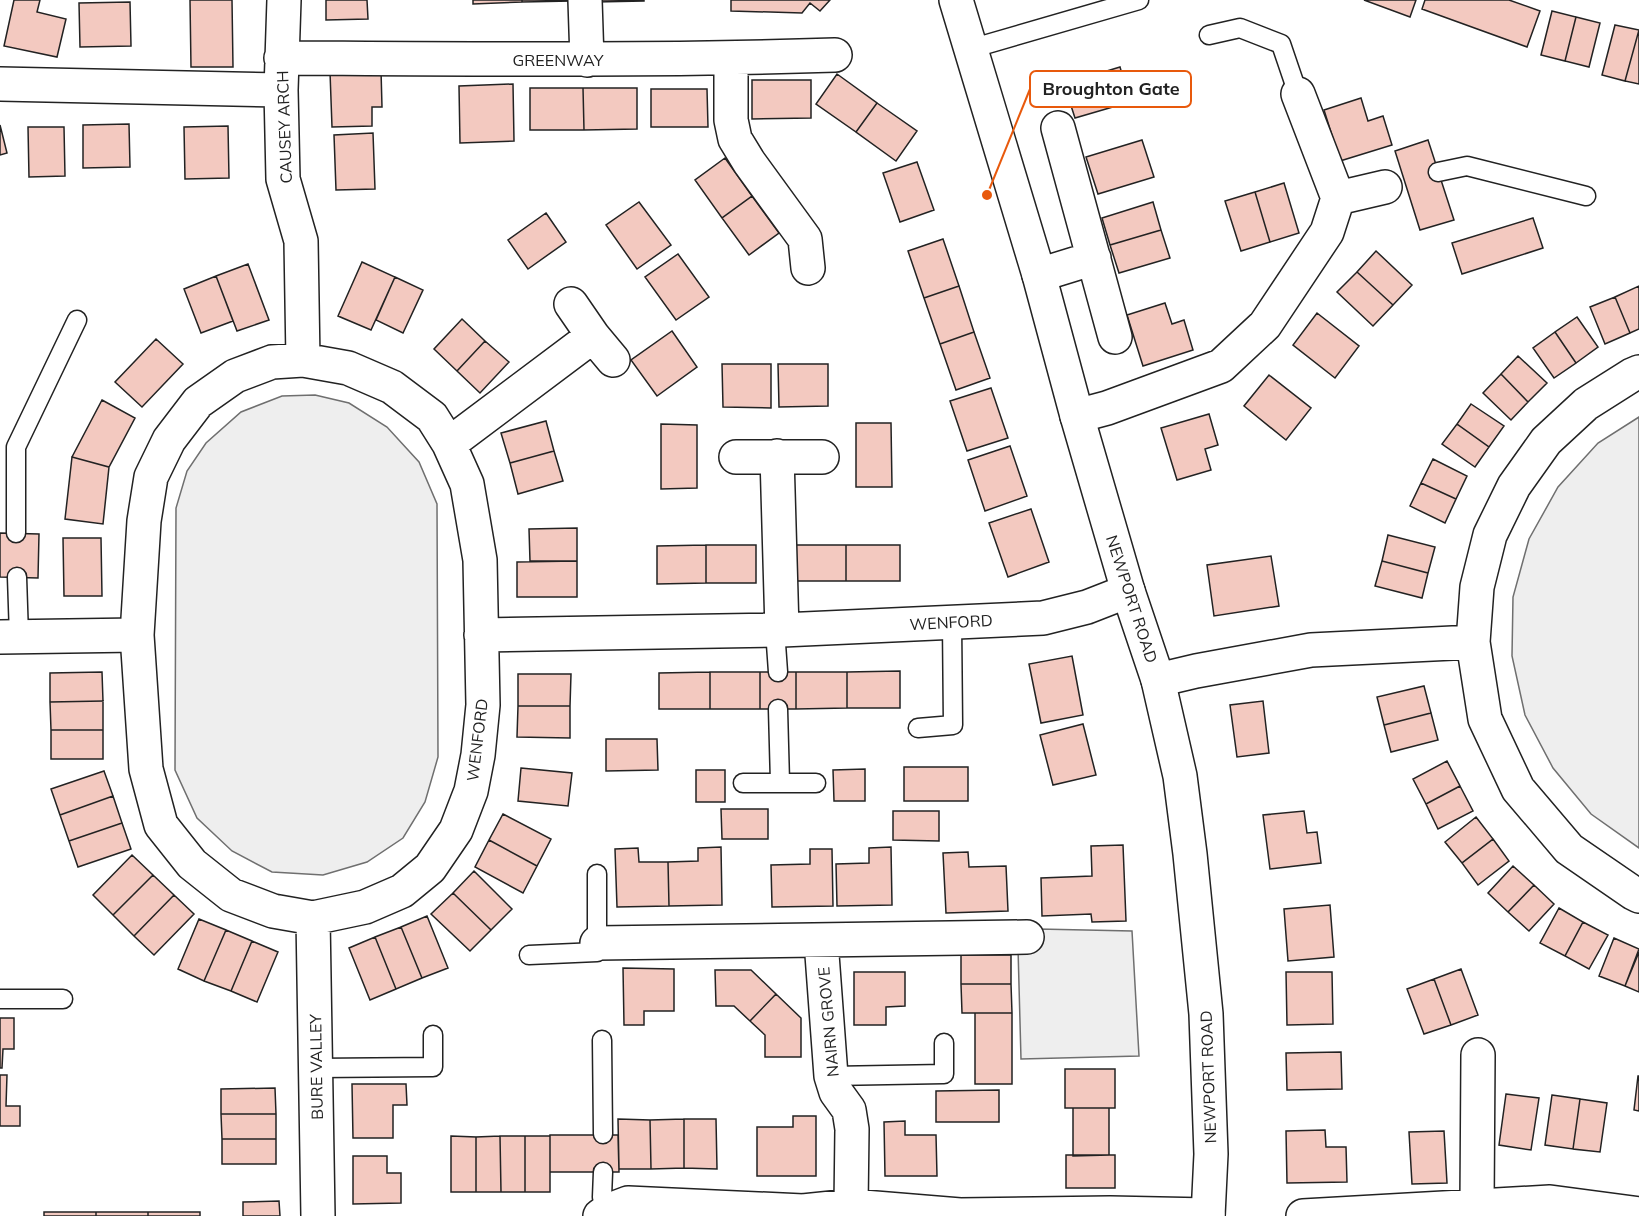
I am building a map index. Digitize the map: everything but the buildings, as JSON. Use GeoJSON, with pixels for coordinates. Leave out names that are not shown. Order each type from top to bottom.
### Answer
{"type":"FeatureCollection","features":[{"type":"Feature","properties":{"kind":"street","name":"CAUSEY ARCH"},"geometry":{"type":"LineString","coordinates":[[284,0],[281,58],[283,179],[301,241],[303,360]]}},
{"type":"Feature","properties":{"kind":"street"},"geometry":{"type":"LineString","coordinates":[[585,0],[587,60]]}},
{"type":"Feature","properties":{"kind":"street","name":"NEWPORT ROAD"},"geometry":{"type":"LineString","coordinates":[[956,0],[1039,275],[1077,417],[1128,591],[1158,680],[1180,776],[1206,1014],[1210,1154],[1208,1215]]}},
{"type":"Feature","properties":{"kind":"street","name":"GREENWAY"},"geometry":{"type":"LineString","coordinates":[[281,58],[587,60],[835,55]]}},
{"type":"Feature","properties":{"kind":"street"},"geometry":{"type":"LineString","coordinates":[[731,58],[731,120],[735,139],[805,239],[807,268]]}},
{"type":"Feature","properties":{"kind":"street"},"geometry":{"type":"LineString","coordinates":[[0,84],[281,90]]}},
{"type":"Feature","properties":{"kind":"street"},"geometry":{"type":"LineString","coordinates":[[1077,417],[1221,366],[1265,325],[1326,232],[1338,198],[1298,94]]}},
{"type":"Feature","properties":{"kind":"street"},"geometry":{"type":"LineString","coordinates":[[1058,128],[1115,337]]}},
{"type":"Feature","properties":{"kind":"street"},"geometry":{"type":"LineString","coordinates":[[1338,198],[1395,184]]}},
{"type":"Feature","properties":{"kind":"street"},"geometry":{"type":"LineString","coordinates":[[1039,275],[1094,258]]}},
{"type":"Feature","properties":{"kind":"street"},"geometry":{"type":"LineString","coordinates":[[449,444],[603,348],[571,304]]}},
{"type":"Feature","properties":{"kind":"street","name":"WENFORD"},"geometry":{"type":"LineString","coordinates":[[303,360],[348,368],[392,387],[432,417],[449,444],[467,484],[480,560],[483,705],[478,755],[471,791],[456,830],[430,868],[402,891],[365,907],[313,918],[273,911],[231,895],[192,864],[161,825],[146,769],[137,635],[144,521],[151,477],[169,440],[198,402],[235,376],[272,362],[303,360]]}},
{"type":"Feature","properties":{"kind":"street"},"geometry":{"type":"LineString","coordinates":[[1639,372],[1586,404],[1546,441],[1514,486],[1490,535],[1476,587],[1473,642],[1485,719],[1518,789],[1569,849],[1639,896]]}},
{"type":"Feature","properties":{"kind":"street"},"geometry":{"type":"LineString","coordinates":[[777,456],[779,630]]}},
{"type":"Feature","properties":{"kind":"street"},"geometry":{"type":"LineString","coordinates":[[736,457],[822,457]]}},
{"type":"Feature","properties":{"kind":"street","name":"WENFORD"},"geometry":{"type":"LineString","coordinates":[[481,635],[779,630],[1043,618],[1087,607],[1128,591]]}},
{"type":"Feature","properties":{"kind":"street"},"geometry":{"type":"LineString","coordinates":[[9,637],[137,635]]}},
{"type":"Feature","properties":{"kind":"street"},"geometry":{"type":"LineString","coordinates":[[1158,680],[1311,650],[1473,642]]}},
{"type":"Feature","properties":{"kind":"street","name":"BURE VALLEY"},"geometry":{"type":"LineString","coordinates":[[313,918],[318,1216]]}},
{"type":"Feature","properties":{"kind":"street"},"geometry":{"type":"LineString","coordinates":[[597,944],[1027,938]]}},
{"type":"Feature","properties":{"kind":"street","name":"NAIRN GROVE"},"geometry":{"type":"LineString","coordinates":[[821,941],[831,1076],[836,1092],[849,1110],[852,1129],[851,1206]]}},
{"type":"Feature","properties":{"kind":"street"},"geometry":{"type":"LineString","coordinates":[[1477,1205],[1478,1055]]}},
{"type":"Feature","properties":{"kind":"street"},"geometry":{"type":"LineString","coordinates":[[604,1214],[628,1203],[803,1213],[851,1206],[960,1215],[1110,1213],[1208,1215]]}},
{"type":"Feature","properties":{"kind":"street"},"geometry":{"type":"LineString","coordinates":[[1303,1216],[1477,1205],[1639,1214]]}},
{"type":"Feature","properties":{"kind":"lane"},"geometry":{"type":"LineString","coordinates":[[970,49],[1139,0]]}},
{"type":"Feature","properties":{"kind":"lane"},"geometry":{"type":"LineString","coordinates":[[1209,35],[1240,28],[1281,44],[1298,94]]}},
{"type":"Feature","properties":{"kind":"lane"},"geometry":{"type":"LineString","coordinates":[[1438,172],[1467,166],[1586,196]]}},
{"type":"Feature","properties":{"kind":"lane"},"geometry":{"type":"LineString","coordinates":[[16,533],[16,447],[77,321]]}},
{"type":"Feature","properties":{"kind":"lane"},"geometry":{"type":"LineString","coordinates":[[9,637],[17,577]]}},
{"type":"Feature","properties":{"kind":"lane"},"geometry":{"type":"LineString","coordinates":[[918,728],[953,725],[952,622]]}},
{"type":"Feature","properties":{"kind":"lane"},"geometry":{"type":"LineString","coordinates":[[778,672],[779,630]]}},
{"type":"Feature","properties":{"kind":"lane"},"geometry":{"type":"LineString","coordinates":[[778,709],[780,782]]}},
{"type":"Feature","properties":{"kind":"lane"},"geometry":{"type":"LineString","coordinates":[[743,783],[816,783]]}},
{"type":"Feature","properties":{"kind":"lane"},"geometry":{"type":"LineString","coordinates":[[529,955],[597,952],[597,874]]}},
{"type":"Feature","properties":{"kind":"lane"},"geometry":{"type":"LineString","coordinates":[[0,999],[63,999]]}},
{"type":"Feature","properties":{"kind":"lane"},"geometry":{"type":"LineString","coordinates":[[316,1068],[433,1067],[433,1035]]}},
{"type":"Feature","properties":{"kind":"lane"},"geometry":{"type":"LineString","coordinates":[[602,1040],[603,1134]]}},
{"type":"Feature","properties":{"kind":"lane"},"geometry":{"type":"LineString","coordinates":[[831,1076],[944,1074],[944,1043]]}},
{"type":"Feature","properties":{"kind":"lane"},"geometry":{"type":"LineString","coordinates":[[603,1172],[604,1214]]}},
{"type":"Feature","properties":{"kind":"shaded area"},"geometry":{"type":"Polygon","coordinates":[[[315,395],[349,403],[387,427],[419,462],[437,504],[438,757],[425,802],[403,838],[367,862],[323,875],[272,872],[232,851],[197,818],[175,770],[176,508],[187,471],[206,443],[241,412],[282,396],[315,395]]]}},
{"type":"Feature","properties":{"kind":"shaded area"},"geometry":{"type":"Polygon","coordinates":[[[1639,417],[1639,848],[1591,814],[1553,768],[1525,715],[1512,656],[1513,597],[1529,539],[1558,487],[1598,443],[1639,417]]]}},
{"type":"Feature","properties":{"kind":"shaded area"},"geometry":{"type":"Polygon","coordinates":[[[1038,929],[1132,931],[1139,1056],[1021,1059],[1018,948],[1038,929]]]}},
{"type":"Feature","properties":{"kind":"place","name":"Broughton Gate"},"geometry":{"type":"Point","coordinates":[987,195]}}]}
